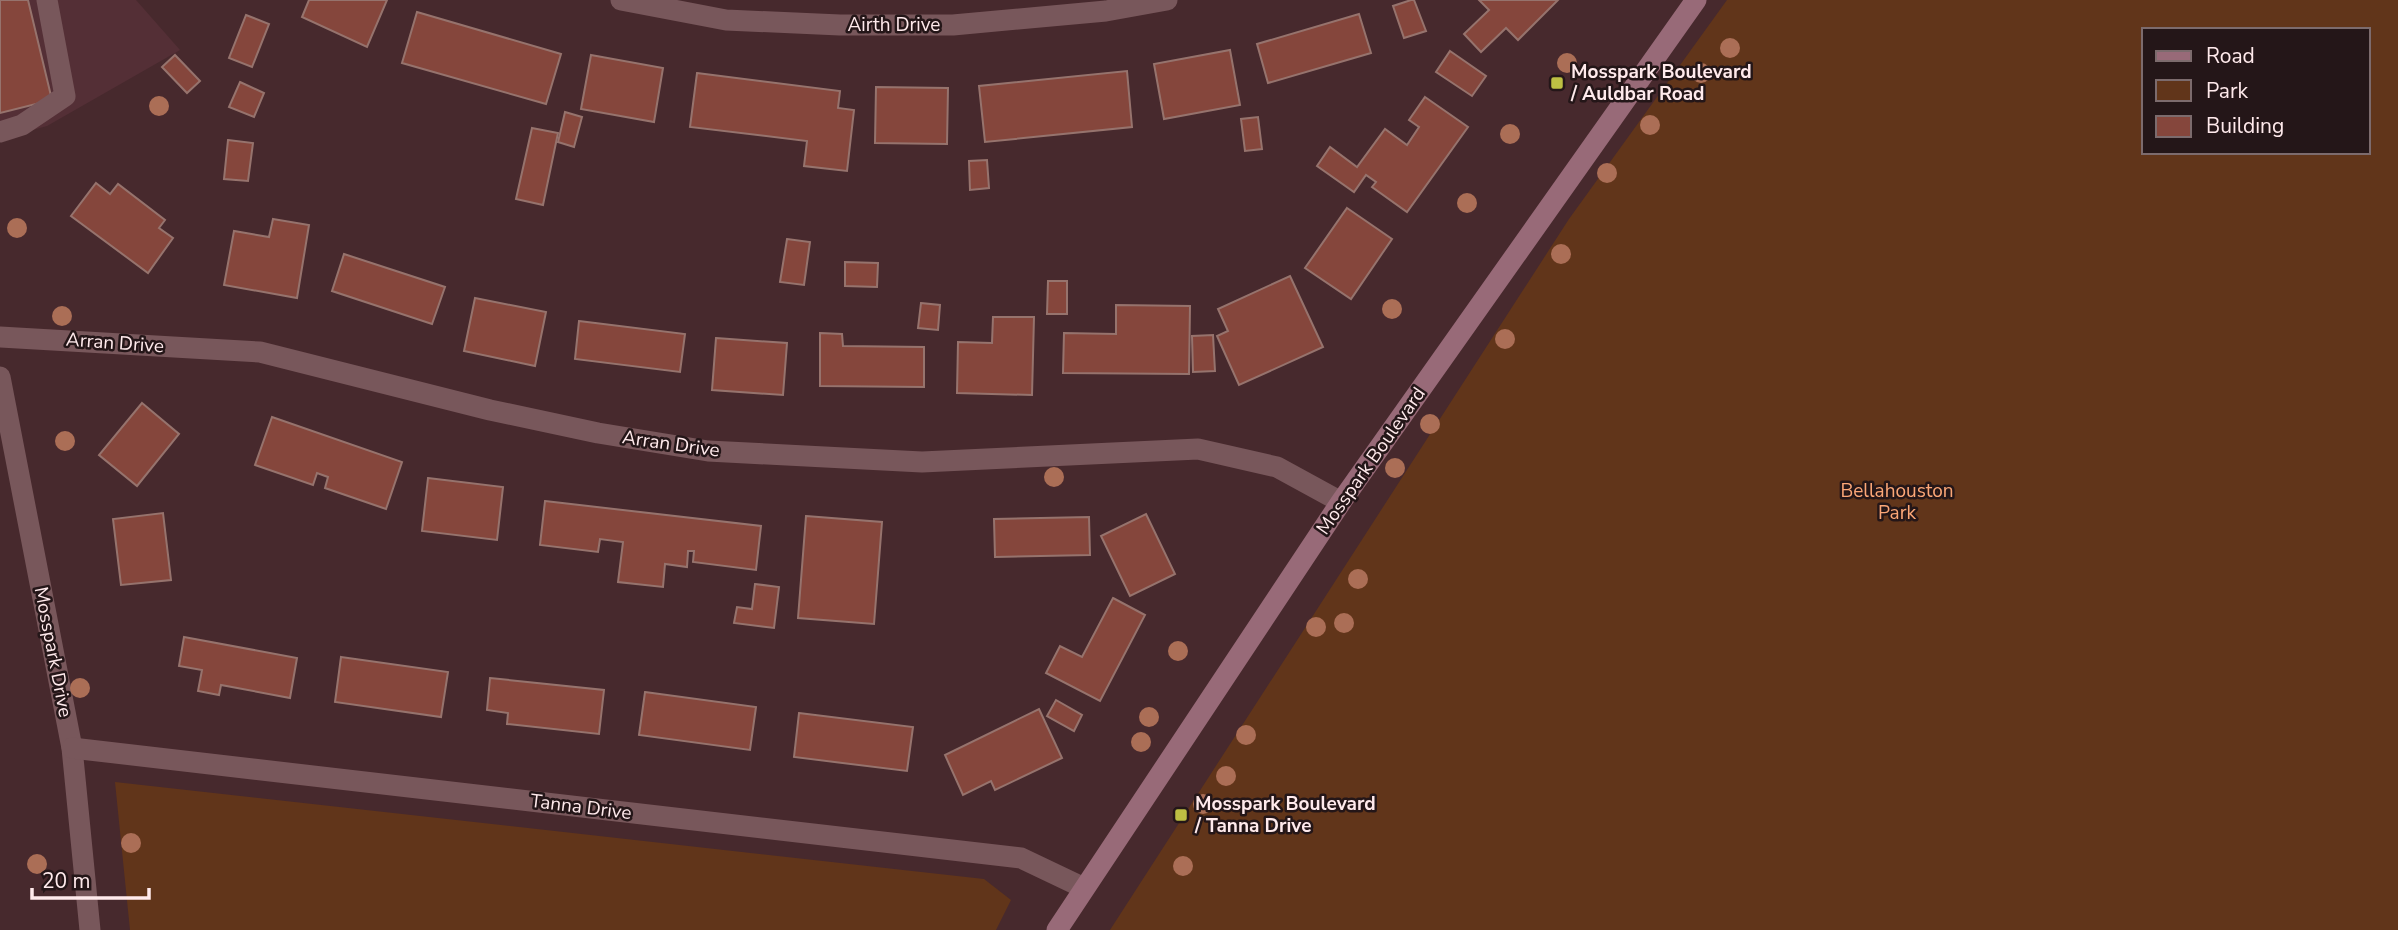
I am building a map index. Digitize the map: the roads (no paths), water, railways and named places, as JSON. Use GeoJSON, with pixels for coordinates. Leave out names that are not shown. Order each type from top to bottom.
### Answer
{"type":"FeatureCollection","features":[{"type":"Feature","properties":{"kind":"street"},"geometry":{"type":"LineString","coordinates":[[0,132],[23,125],[65,96],[47,0]]}},
{"type":"Feature","properties":{"kind":"street","name":"Airth Drive"},"geometry":{"type":"LineString","coordinates":[[621,0],[726,20],[953,26],[1107,11],[1167,0]]}},
{"type":"Feature","properties":{"kind":"street","name":"Mosspark Boulevard"},"geometry":{"type":"LineString","coordinates":[[1057,930],[1341,502],[1696,0]]}},
{"type":"Feature","properties":{"kind":"street","name":"Arran Drive"},"geometry":{"type":"LineString","coordinates":[[0,337],[260,352],[490,410],[598,433],[708,451],[922,463],[1198,449],[1277,467],[1341,502]]}},
{"type":"Feature","properties":{"kind":"street","name":"Mosspark Drive"},"geometry":{"type":"LineString","coordinates":[[0,377],[72,748],[90,930]]}},
{"type":"Feature","properties":{"kind":"street","name":"Tanna Drive"},"geometry":{"type":"LineString","coordinates":[[72,748],[1021,858],[1084,888]]}},
{"type":"Feature","properties":{"kind":"place","name":"Mosspark Boulevard / Auldbar Road"},"geometry":{"type":"Point","coordinates":[1557,83]}},
{"type":"Feature","properties":{"kind":"place","name":"Mosspark Boulevard / Tanna Drive"},"geometry":{"type":"Point","coordinates":[1181,815]}},
{"type":"Feature","properties":{"kind":"park label","name":"Bellahouston Park"},"geometry":{"type":"Point","coordinates":[1897,502]}}]}
